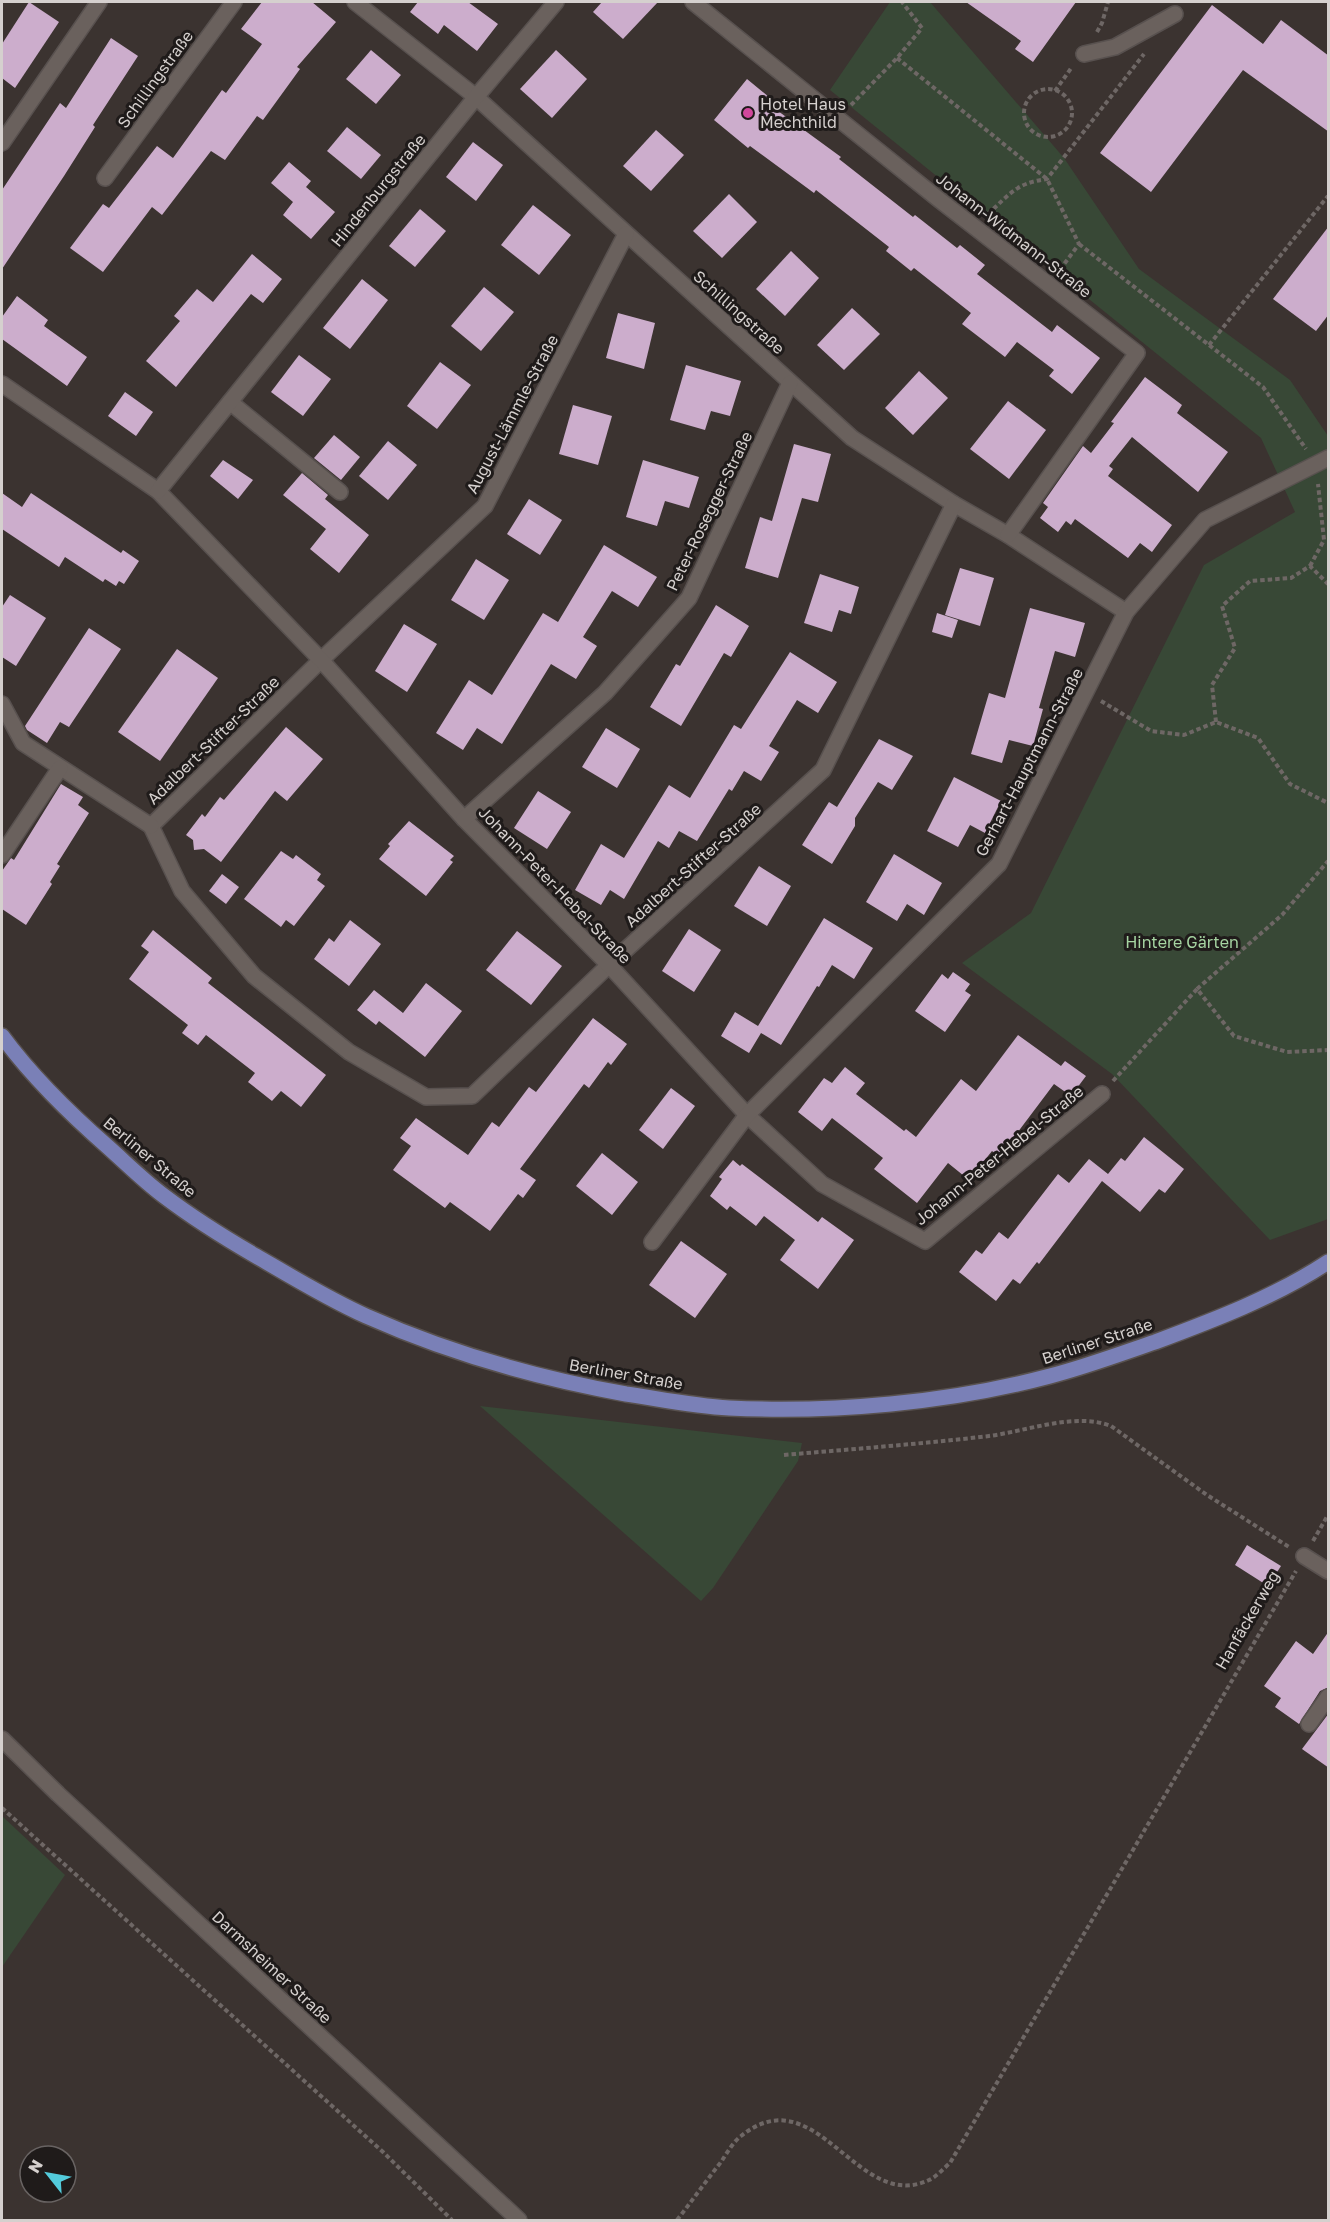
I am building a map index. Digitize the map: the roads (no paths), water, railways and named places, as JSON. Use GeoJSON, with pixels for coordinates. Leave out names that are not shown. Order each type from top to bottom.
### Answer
{"type":"FeatureCollection","features":[{"type":"Feature","properties":{"kind":"main road","name":"Berliner Straße"},"geometry":{"type":"LineString","coordinates":[[2,1036],[46,1090],[163,1196],[222,1236],[290,1276],[365,1315],[445,1348],[530,1373],[663,1400],[727,1408],[820,1408],[908,1402],[981,1391],[1050,1376],[1125,1353],[1200,1325],[1265,1296],[1329,1262]]}},
{"type":"Feature","properties":{"kind":"street"},"geometry":{"type":"LineString","coordinates":[[2,143],[99,2]]}},
{"type":"Feature","properties":{"kind":"street","name":"Schillingstraße"},"geometry":{"type":"LineString","coordinates":[[105,178],[234,2]]}},
{"type":"Feature","properties":{"kind":"street","name":"Schillingstraße"},"geometry":{"type":"LineString","coordinates":[[355,2],[476,97],[852,438],[1126,612]]}},
{"type":"Feature","properties":{"kind":"street","name":"Hindenburgstraße"},"geometry":{"type":"LineString","coordinates":[[158,491],[476,97],[556,2]]}},
{"type":"Feature","properties":{"kind":"street","name":"Johann-Widmann-Straße"},"geometry":{"type":"LineString","coordinates":[[696,2],[974,226],[1137,353],[1008,535]]}},
{"type":"Feature","properties":{"kind":"street"},"geometry":{"type":"LineString","coordinates":[[1084,54],[1115,47],[1175,14]]}},
{"type":"Feature","properties":{"kind":"street","name":"August-Lämmle-Straße"},"geometry":{"type":"LineString","coordinates":[[321,660],[485,506],[626,234]]}},
{"type":"Feature","properties":{"kind":"street","name":"Peter-Rosegger-Straße"},"geometry":{"type":"LineString","coordinates":[[464,819],[605,693],[689,598],[790,383]]}},
{"type":"Feature","properties":{"kind":"street","name":"Johann-Peter-Hebel-Straße"},"geometry":{"type":"LineString","coordinates":[[2,384],[158,491],[321,660],[464,819],[609,965],[747,1114],[822,1184],[925,1241],[1102,1094]]}},
{"type":"Feature","properties":{"kind":"street"},"geometry":{"type":"LineString","coordinates":[[230,402],[340,492]]}},
{"type":"Feature","properties":{"kind":"street","name":"Gerhart-Hauptmann-Straße"},"geometry":{"type":"LineString","coordinates":[[652,1242],[747,1114],[999,864],[1126,612],[1205,520],[1322,460]]}},
{"type":"Feature","properties":{"kind":"street","name":"Adalbert-Stifter-Straße"},"geometry":{"type":"LineString","coordinates":[[321,660],[151,826],[182,891],[254,976],[349,1052],[426,1097],[472,1096],[609,965],[823,770],[954,504]]}},
{"type":"Feature","properties":{"kind":"street"},"geometry":{"type":"LineString","coordinates":[[2,704],[23,743],[151,826]]}},
{"type":"Feature","properties":{"kind":"street"},"geometry":{"type":"LineString","coordinates":[[2,855],[60,768]]}},
{"type":"Feature","properties":{"kind":"street"},"geometry":{"type":"LineString","coordinates":[[1304,1556],[1329,1571]]}},
{"type":"Feature","properties":{"kind":"street"},"geometry":{"type":"LineString","coordinates":[[1309,1724],[1329,1697]]}},
{"type":"Feature","properties":{"kind":"street","name":"Darmsheimer Straße"},"geometry":{"type":"LineString","coordinates":[[2,1739],[67,1803],[519,2220]]}},
{"type":"Feature","properties":{"kind":"place","name":"Hotel Haus Mechthild"},"geometry":{"type":"Point","coordinates":[748,113]}},
{"type":"Feature","properties":{"kind":"park label","name":"Hintere Gärten"},"geometry":{"type":"Point","coordinates":[1182,942]}}]}
